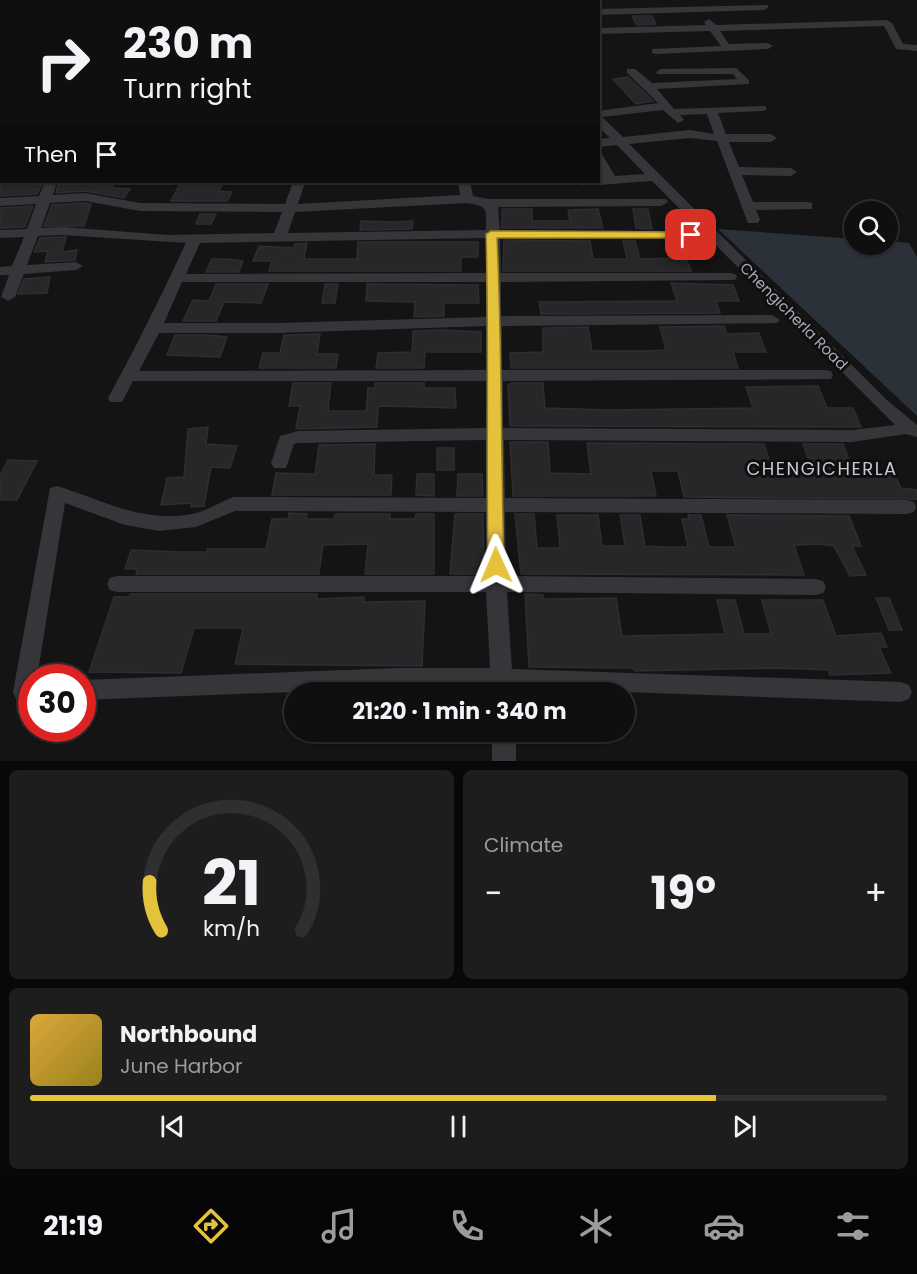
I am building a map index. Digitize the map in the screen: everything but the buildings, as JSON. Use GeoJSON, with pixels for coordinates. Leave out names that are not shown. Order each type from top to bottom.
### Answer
{"type":"FeatureCollection","features":[{"type":"Feature","properties":{"kind":"street"},"geometry":{"type":"LineString","coordinates":[[649,86],[745,82],[727,48],[692,0]]}},
{"type":"Feature","properties":{"kind":"street"},"geometry":{"type":"LineString","coordinates":[[600,12],[764,7]]}},
{"type":"Feature","properties":{"kind":"street"},"geometry":{"type":"LineString","coordinates":[[600,31],[887,23],[900,47],[917,48]]}},
{"type":"Feature","properties":{"kind":"street"},"geometry":{"type":"LineString","coordinates":[[656,51],[768,46]]}},
{"type":"Feature","properties":{"kind":"street"},"geometry":{"type":"LineString","coordinates":[[661,72],[730,70],[740,73]]}},
{"type":"Feature","properties":{"kind":"street"},"geometry":{"type":"LineString","coordinates":[[631,71],[649,86],[690,134]]}},
{"type":"Feature","properties":{"kind":"street"},"geometry":{"type":"LineString","coordinates":[[600,114],[668,109],[762,108]]}},
{"type":"Feature","properties":{"kind":"street"},"geometry":{"type":"LineString","coordinates":[[711,110],[753,220]]}},
{"type":"Feature","properties":{"kind":"street","name":"Chengicherla Road"},"geometry":{"type":"LineString","coordinates":[[600,121],[711,235],[912,431]]}},
{"type":"Feature","properties":{"kind":"street"},"geometry":{"type":"LineString","coordinates":[[600,143],[690,134],[721,138],[771,138]]}},
{"type":"Feature","properties":{"kind":"street"},"geometry":{"type":"LineString","coordinates":[[600,164],[605,180],[656,177]]}},
{"type":"Feature","properties":{"kind":"street"},"geometry":{"type":"LineString","coordinates":[[734,171],[791,172]]}},
{"type":"Feature","properties":{"kind":"street"},"geometry":{"type":"LineString","coordinates":[[8,297],[51,183]]}},
{"type":"Feature","properties":{"kind":"street"},"geometry":{"type":"LineString","coordinates":[[279,239],[299,183]]}},
{"type":"Feature","properties":{"kind":"street"},"geometry":{"type":"LineString","coordinates":[[464,183],[467,199]]}},
{"type":"Feature","properties":{"kind":"street"},"geometry":{"type":"LineString","coordinates":[[0,202],[85,197],[140,207],[290,208],[467,199],[488,203],[661,202]]}},
{"type":"Feature","properties":{"kind":"street"},"geometry":{"type":"LineString","coordinates":[[488,203],[493,208],[491,234],[495,321],[493,434],[496,584],[503,682]]}},
{"type":"Feature","properties":{"kind":"street"},"geometry":{"type":"LineString","coordinates":[[747,206],[807,206]]}},
{"type":"Feature","properties":{"kind":"street"},"geometry":{"type":"LineString","coordinates":[[0,234],[63,231],[124,237],[195,239],[491,234],[691,235]]}},
{"type":"Feature","properties":{"kind":"street"},"geometry":{"type":"LineString","coordinates":[[116,398],[154,328],[195,239]]}},
{"type":"Feature","properties":{"kind":"street"},"geometry":{"type":"LineString","coordinates":[[0,271],[76,266]]}},
{"type":"Feature","properties":{"kind":"street"},"geometry":{"type":"LineString","coordinates":[[178,278],[730,277]]}},
{"type":"Feature","properties":{"kind":"street"},"geometry":{"type":"LineString","coordinates":[[154,328],[277,328],[495,321],[772,320]]}},
{"type":"Feature","properties":{"kind":"street"},"geometry":{"type":"LineString","coordinates":[[126,376],[825,375]]}},
{"type":"Feature","properties":{"kind":"street"},"geometry":{"type":"LineString","coordinates":[[280,464],[283,446],[291,437],[493,434],[852,436],[912,431]]}},
{"type":"Feature","properties":{"kind":"street"},"geometry":{"type":"LineString","coordinates":[[29,664],[57,493],[125,518],[156,525],[197,520],[234,504],[495,507],[907,507]]}},
{"type":"Feature","properties":{"kind":"street"},"geometry":{"type":"LineString","coordinates":[[117,584],[816,587]]}},
{"type":"Feature","properties":{"kind":"street"},"geometry":{"type":"LineString","coordinates":[[302,682],[385,679],[436,682]]}},
{"type":"Feature","properties":{"kind":"street"},"geometry":{"type":"LineString","coordinates":[[96,689],[284,683]]}},
{"type":"Feature","properties":{"kind":"street"},"geometry":{"type":"LineString","coordinates":[[635,688],[901,692]]}},
{"type":"Feature","properties":{"kind":"street"},"geometry":{"type":"LineString","coordinates":[[504,742],[504,761]]}},
{"type":"Feature","properties":{"kind":"shaded area"},"geometry":{"type":"Polygon","coordinates":[[[718,229],[844,238],[844,255],[898,255],[898,242],[909,243],[917,257],[917,416],[718,229]]]}},
{"type":"Feature","properties":{"kind":"district","name":"CHENGICHERLA"},"geometry":{"type":"Point","coordinates":[822,468]}},
{"type":"Feature","properties":{"kind":"route"},"geometry":{"type":"LineString","coordinates":[[496,565],[493,434],[495,321],[491,234],[691,235]]}}]}
